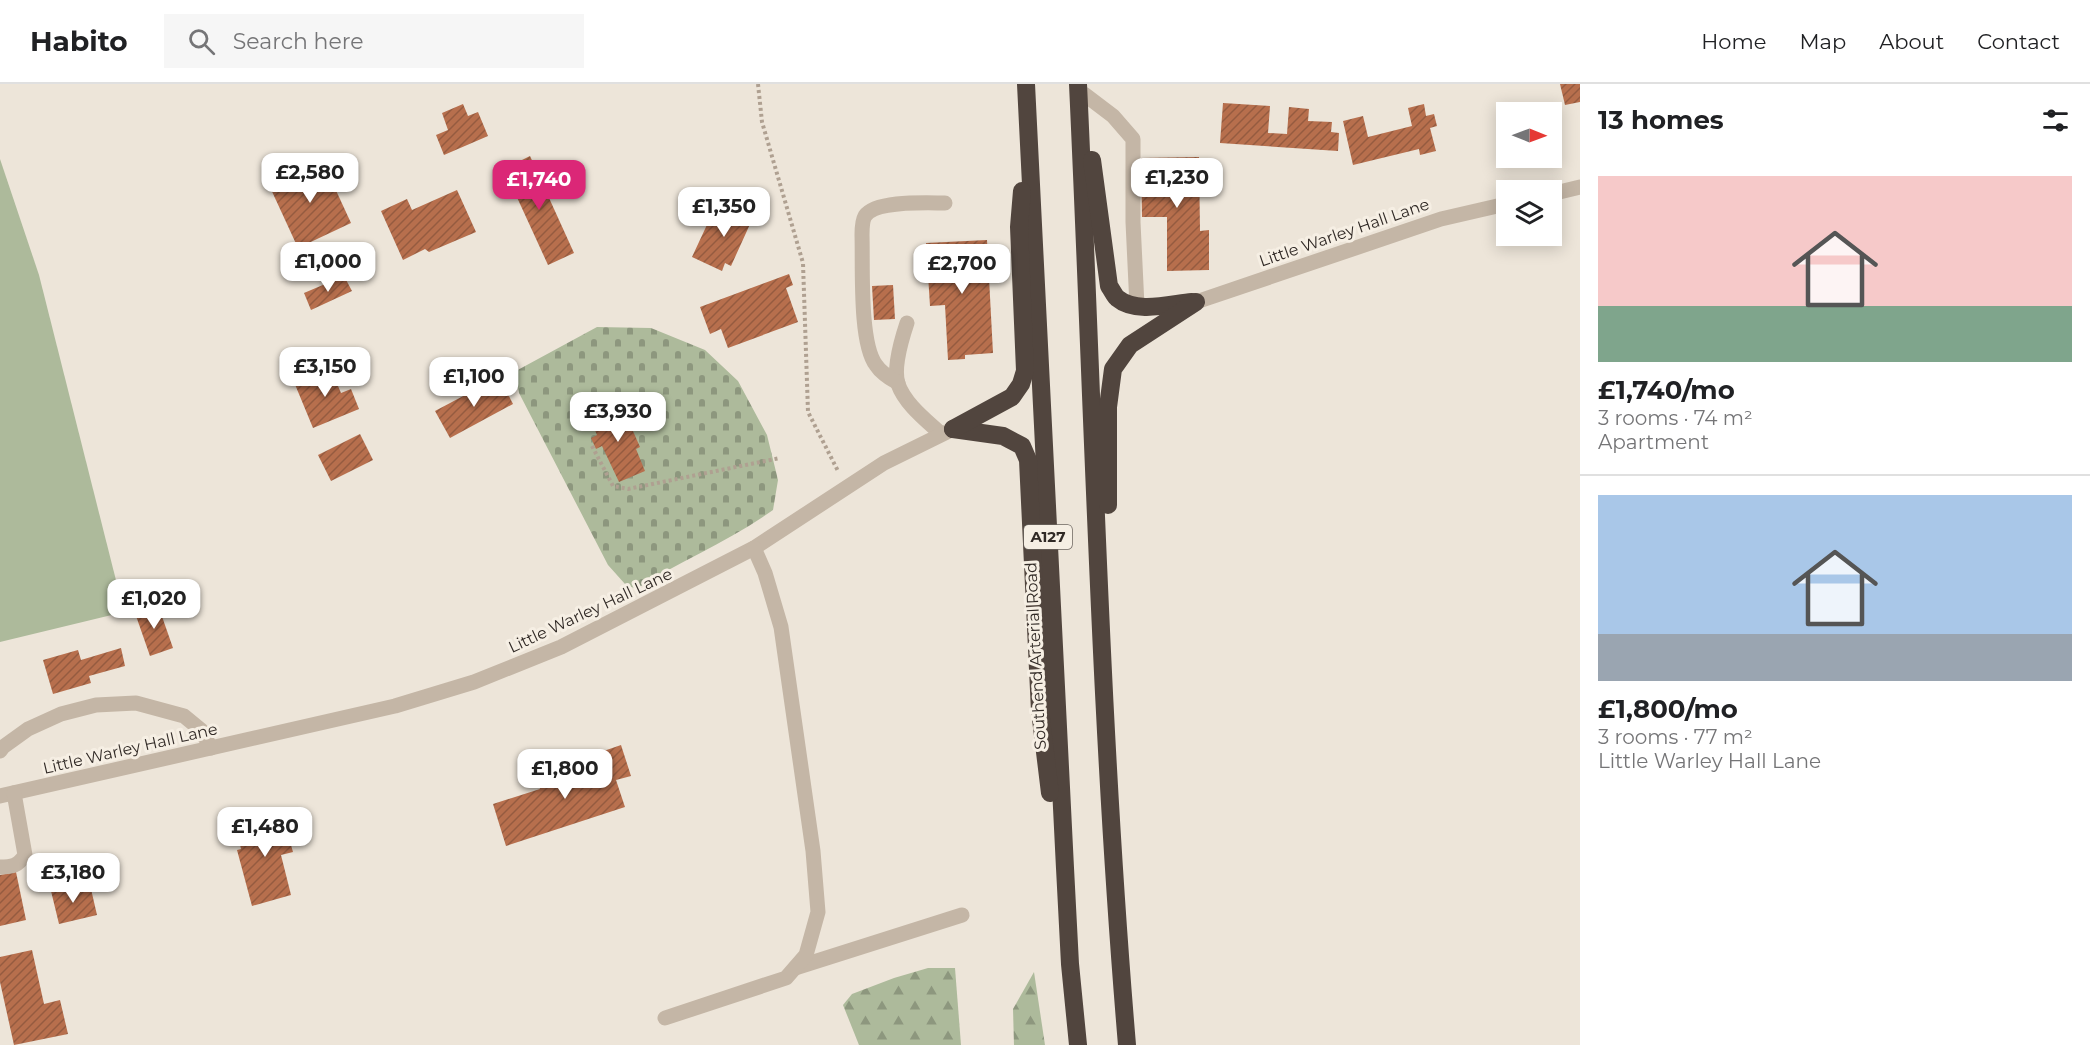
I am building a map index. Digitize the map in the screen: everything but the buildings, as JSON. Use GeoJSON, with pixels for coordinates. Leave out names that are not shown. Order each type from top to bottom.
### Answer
{"type":"FeatureCollection","features":[{"type":"Feature","properties":{"kind":"highway","name":"Southend Arterial Road"},"geometry":{"type":"LineString","coordinates":[[1026,84],[1070,964],[1078,1045]]}},
{"type":"Feature","properties":{"kind":"highway"},"geometry":{"type":"LineString","coordinates":[[1081,87],[1109,286],[1116,297],[1137,306],[1196,302]]}},
{"type":"Feature","properties":{"kind":"highway"},"geometry":{"type":"LineString","coordinates":[[1081,87],[1102,672],[1115,901],[1127,1045]]}},
{"type":"Feature","properties":{"kind":"highway"},"geometry":{"type":"LineString","coordinates":[[947,431],[1009,400],[1022,384],[1025,371],[1019,227],[1027,110]]}},
{"type":"Feature","properties":{"kind":"highway"},"geometry":{"type":"LineString","coordinates":[[1102,672],[1108,574],[1108,407],[1113,369],[1130,345],[1196,302]]}},
{"type":"Feature","properties":{"kind":"highway"},"geometry":{"type":"LineString","coordinates":[[947,431],[1002,436],[1022,446],[1028,460],[1040,711],[1070,964]]}},
{"type":"Feature","properties":{"kind":"street"},"geometry":{"type":"LineString","coordinates":[[1081,87],[1113,116],[1133,139],[1137,306]]}},
{"type":"Feature","properties":{"kind":"street"},"geometry":{"type":"LineString","coordinates":[[1562,191],[1580,187]]}},
{"type":"Feature","properties":{"kind":"street"},"geometry":{"type":"LineString","coordinates":[[945,202],[879,206],[865,216],[862,235],[865,330],[868,350],[876,365],[898,383],[914,410],[947,431]]}},
{"type":"Feature","properties":{"kind":"street","name":"Little Warley Hall Lane"},"geometry":{"type":"LineString","coordinates":[[1196,302],[1441,219],[1496,206]]}},
{"type":"Feature","properties":{"kind":"street"},"geometry":{"type":"LineString","coordinates":[[898,383],[900,343],[908,323]]}},
{"type":"Feature","properties":{"kind":"street","name":"Little Warley Hall Lane"},"geometry":{"type":"LineString","coordinates":[[7,794],[395,706],[474,682],[561,647],[754,548],[884,464],[947,431]]}},
{"type":"Feature","properties":{"kind":"street"},"geometry":{"type":"LineString","coordinates":[[665,1018],[786,978],[806,955],[818,912],[813,850],[781,627],[765,573],[754,548]]}},
{"type":"Feature","properties":{"kind":"street"},"geometry":{"type":"LineString","coordinates":[[0,751],[28,729],[61,714],[96,705],[136,704],[184,716],[201,730],[211,748]]}},
{"type":"Feature","properties":{"kind":"street"},"geometry":{"type":"LineString","coordinates":[[0,867],[13,867],[21,862],[25,855],[7,794]]}},
{"type":"Feature","properties":{"kind":"street"},"geometry":{"type":"LineString","coordinates":[[795,968],[962,915]]}},
{"type":"Feature","properties":{"kind":"path"},"geometry":{"type":"LineString","coordinates":[[758,84],[762,122],[803,263],[808,412],[846,488]]}},
{"type":"Feature","properties":{"kind":"path"},"geometry":{"type":"LineString","coordinates":[[592,446],[613,486],[628,489],[780,458]]}},
{"type":"Feature","properties":{"kind":"green space"},"geometry":{"type":"Polygon","coordinates":[[[0,159],[39,275],[124,612],[0,642],[0,159]]]}},
{"type":"Feature","properties":{"kind":"green space"},"geometry":{"type":"Polygon","coordinates":[[[597,327],[651,328],[705,350],[738,381],[767,435],[778,480],[773,510],[636,589],[625,584],[608,565],[519,393],[514,372],[597,327]]]}},
{"type":"Feature","properties":{"kind":"green space"},"geometry":{"type":"Polygon","coordinates":[[[928,968],[955,968],[961,1045],[859,1045],[843,1005],[852,994],[928,968]]]}},
{"type":"Feature","properties":{"kind":"green space"},"geometry":{"type":"Polygon","coordinates":[[[1034,972],[1045,1045],[1014,1045],[1013,1009],[1034,972]]]}}]}
